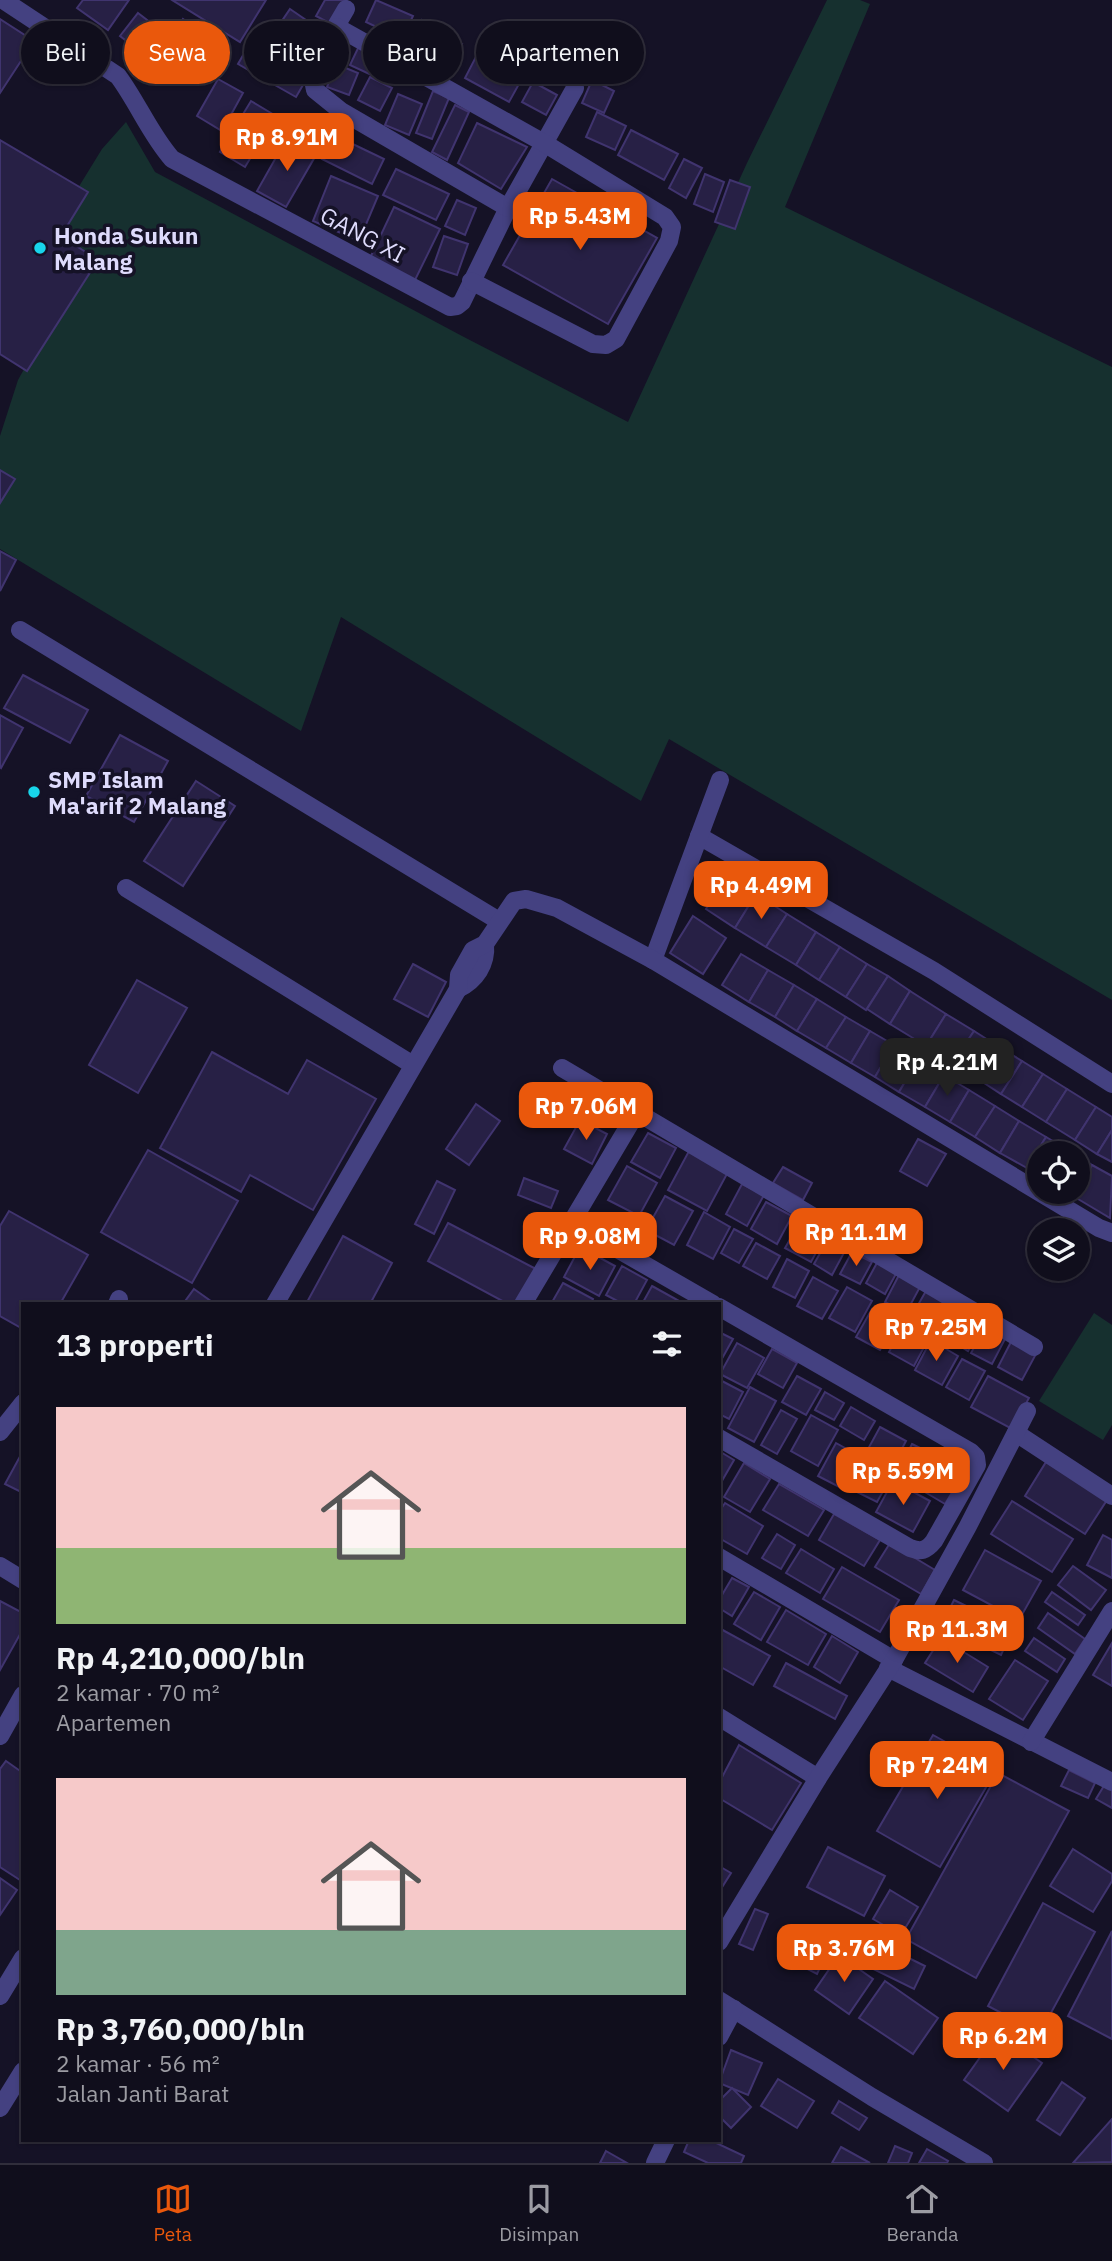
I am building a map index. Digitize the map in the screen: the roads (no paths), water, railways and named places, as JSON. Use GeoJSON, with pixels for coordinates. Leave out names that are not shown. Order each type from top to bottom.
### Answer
{"type":"FeatureCollection","features":[{"type":"Feature","properties":{"kind":"street","name":"GANG XI"},"geometry":{"type":"LineString","coordinates":[[3,0],[118,76],[130,92],[156,141],[172,159],[450,307],[462,302],[508,208],[575,88]]}},
{"type":"Feature","properties":{"kind":"street"},"geometry":{"type":"LineString","coordinates":[[340,21],[346,9]]}},
{"type":"Feature","properties":{"kind":"street"},"geometry":{"type":"LineString","coordinates":[[349,34],[544,143],[665,217],[672,227],[669,241],[616,339],[606,345],[593,344],[471,281]]}},
{"type":"Feature","properties":{"kind":"street"},"geometry":{"type":"LineString","coordinates":[[314,84],[315,90],[341,111],[508,208]]}},
{"type":"Feature","properties":{"kind":"street"},"geometry":{"type":"LineString","coordinates":[[20,630],[499,921]]}},
{"type":"Feature","properties":{"kind":"street"},"geometry":{"type":"LineString","coordinates":[[653,960],[720,780]]}},
{"type":"Feature","properties":{"kind":"street"},"geometry":{"type":"LineString","coordinates":[[699,836],[934,971],[1112,1084]]}},
{"type":"Feature","properties":{"kind":"street"},"geometry":{"type":"LineString","coordinates":[[126,888],[413,1065]]}},
{"type":"Feature","properties":{"kind":"street"},"geometry":{"type":"LineString","coordinates":[[276,1302],[458,989],[459,975],[473,950],[485,944],[514,901],[526,899],[539,901],[653,960],[1099,1228],[1112,1233]]}},
{"type":"Feature","properties":{"kind":"street"},"geometry":{"type":"LineString","coordinates":[[562,1068],[1034,1347]]}},
{"type":"Feature","properties":{"kind":"street"},"geometry":{"type":"LineString","coordinates":[[524,1302],[638,1112]]}},
{"type":"Feature","properties":{"kind":"street"},"geometry":{"type":"LineString","coordinates":[[572,1223],[710,1302]]}},
{"type":"Feature","properties":{"kind":"street"},"geometry":{"type":"LineString","coordinates":[[721,1308],[971,1452],[976,1457],[977,1465],[934,1541],[927,1549],[920,1551],[910,1548],[721,1439]]}},
{"type":"Feature","properties":{"kind":"street"},"geometry":{"type":"LineString","coordinates":[[0,1433],[21,1406]]}},
{"type":"Feature","properties":{"kind":"street"},"geometry":{"type":"LineString","coordinates":[[721,1939],[891,1664],[1027,1411]]}},
{"type":"Feature","properties":{"kind":"street"},"geometry":{"type":"LineString","coordinates":[[1016,1433],[1112,1496]]}},
{"type":"Feature","properties":{"kind":"street"},"geometry":{"type":"LineString","coordinates":[[721,1558],[891,1664],[1031,1742],[1112,1782]]}},
{"type":"Feature","properties":{"kind":"street"},"geometry":{"type":"LineString","coordinates":[[0,1566],[21,1579]]}},
{"type":"Feature","properties":{"kind":"street"},"geometry":{"type":"LineString","coordinates":[[1031,1742],[1112,1611]]}},
{"type":"Feature","properties":{"kind":"street"},"geometry":{"type":"LineString","coordinates":[[0,1735],[21,1698]]}},
{"type":"Feature","properties":{"kind":"street"},"geometry":{"type":"LineString","coordinates":[[721,1718],[818,1778]]}},
{"type":"Feature","properties":{"kind":"street"},"geometry":{"type":"LineString","coordinates":[[0,1996],[21,1961]]}},
{"type":"Feature","properties":{"kind":"street"},"geometry":{"type":"LineString","coordinates":[[721,2029],[727,2005],[872,2097],[984,2163]]}},
{"type":"Feature","properties":{"kind":"street"},"geometry":{"type":"LineString","coordinates":[[0,2108],[21,2074]]}},
{"type":"Feature","properties":{"kind":"street"},"geometry":{"type":"LineString","coordinates":[[655,2163],[665,2142]]}},
{"type":"Feature","properties":{"kind":"place","name":"Honda Sukun Malang"},"geometry":{"type":"Point","coordinates":[40,248]}},
{"type":"Feature","properties":{"kind":"place","name":"SMP Islam Ma'arif 2 Malang"},"geometry":{"type":"Point","coordinates":[34,792]}}]}
